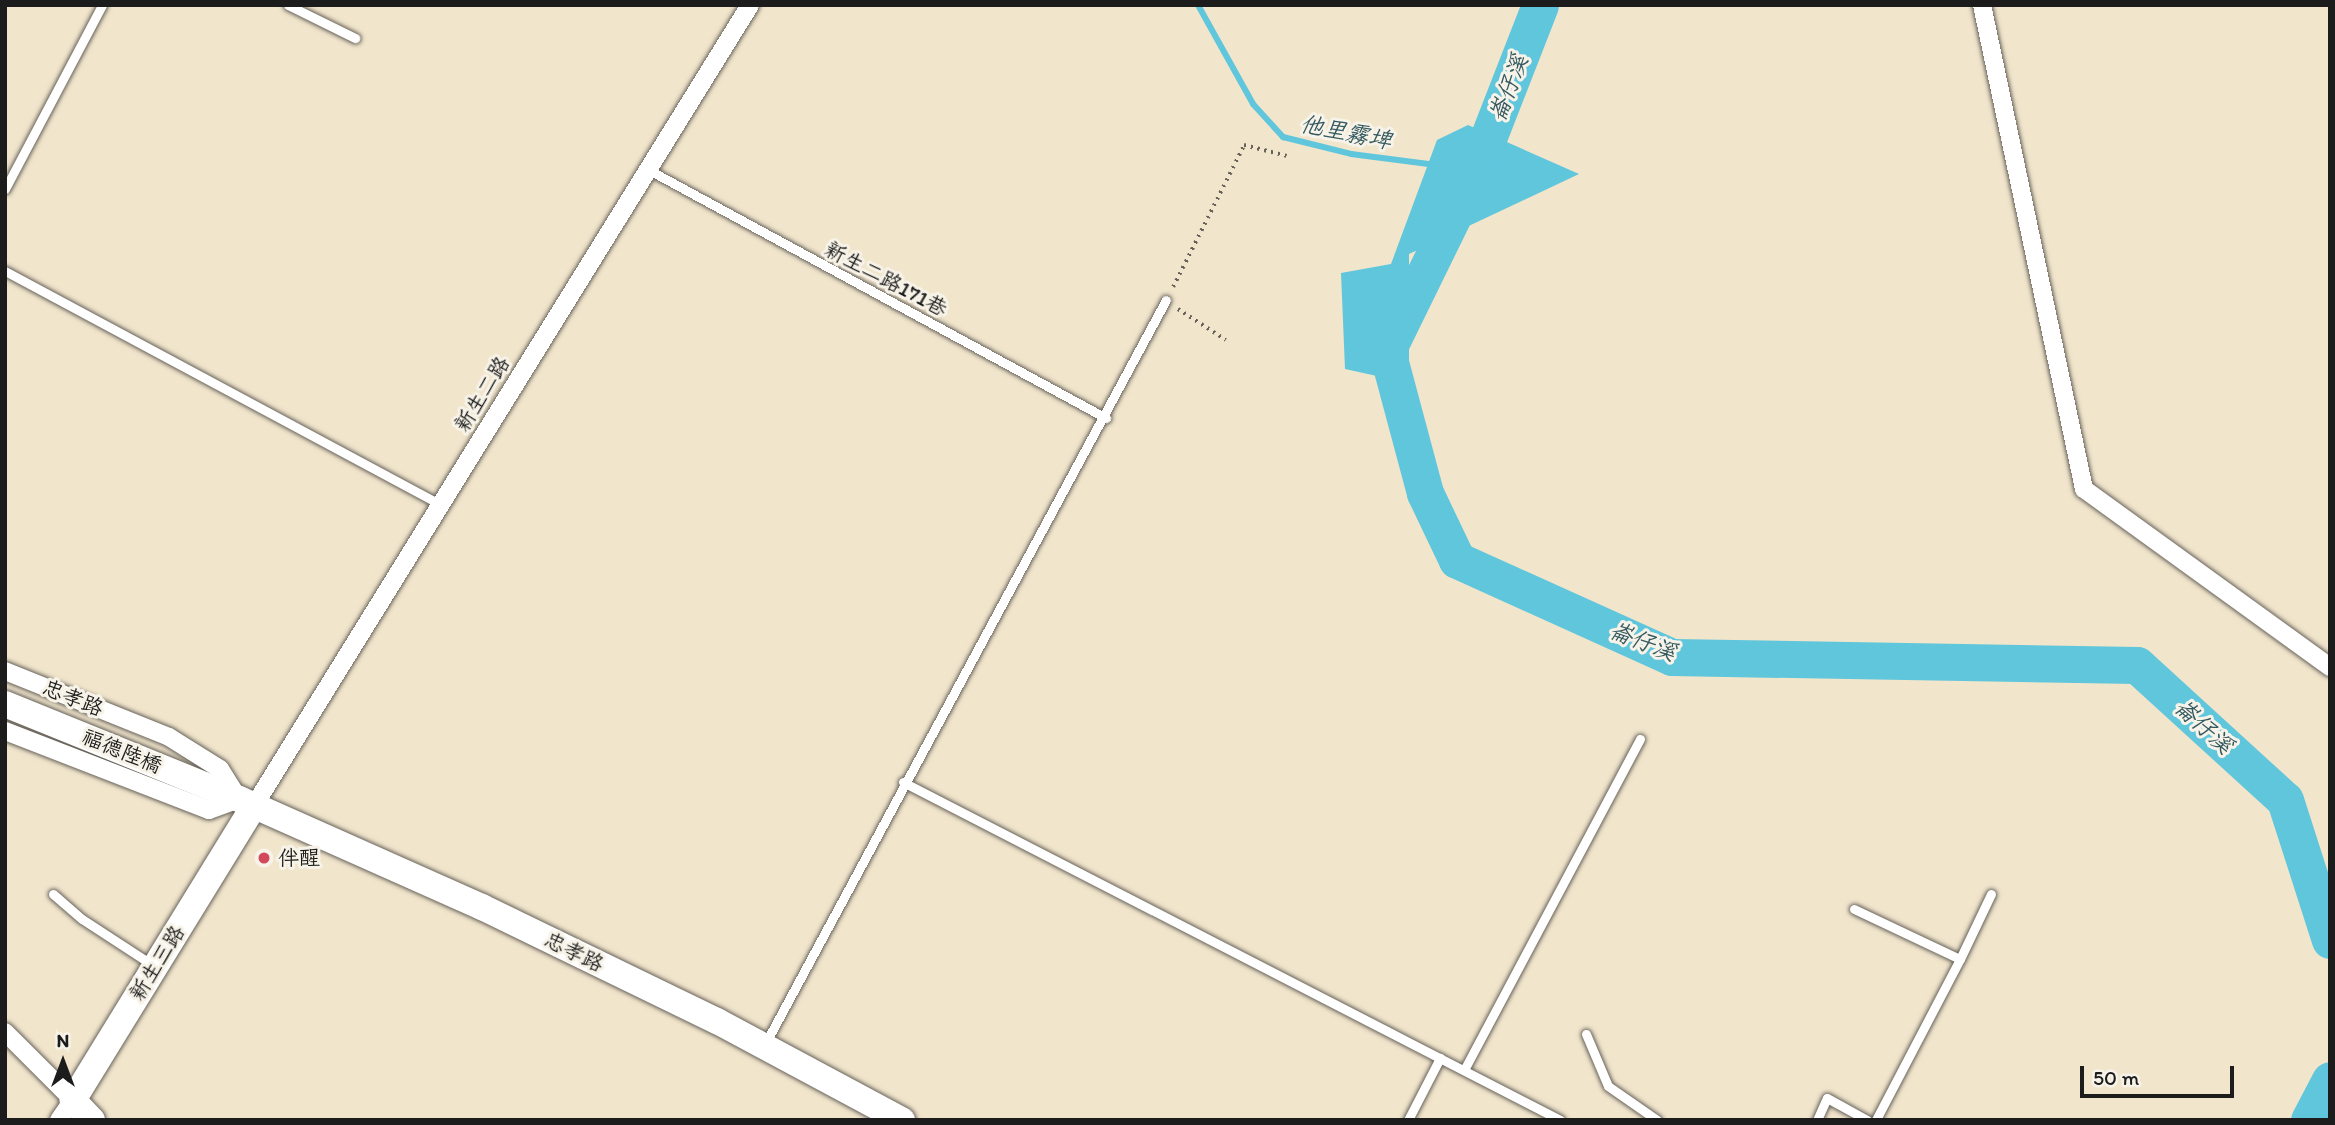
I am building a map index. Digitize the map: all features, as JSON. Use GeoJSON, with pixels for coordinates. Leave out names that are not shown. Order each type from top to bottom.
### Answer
{"type":"FeatureCollection","features":[{"type":"Feature","properties":{"kind":"main road","name":"福德陸橋"},"geometry":{"type":"LineString","coordinates":[[5,704],[247,802]]}},
{"type":"Feature","properties":{"kind":"main road","name":"新生三路"},"geometry":{"type":"LineString","coordinates":[[66,1110],[156,967],[247,802]]}},
{"type":"Feature","properties":{"kind":"main road","name":"忠孝路"},"geometry":{"type":"LineString","coordinates":[[247,802],[482,907],[764,1045],[902,1120]]}},
{"type":"Feature","properties":{"kind":"main road"},"geometry":{"type":"LineString","coordinates":[[66,1110],[92,1120]]}},
{"type":"Feature","properties":{"kind":"street","name":"新生二路"},"geometry":{"type":"LineString","coordinates":[[247,802],[440,504],[750,5]]}},
{"type":"Feature","properties":{"kind":"street"},"geometry":{"type":"LineString","coordinates":[[1982,5],[2084,489],[2330,667]]}},
{"type":"Feature","properties":{"kind":"street","name":"忠孝路"},"geometry":{"type":"LineString","coordinates":[[5,671],[169,737],[220,769],[247,802]]}},
{"type":"Feature","properties":{"kind":"street"},"geometry":{"type":"LineString","coordinates":[[5,731],[209,810],[247,802]]}},
{"type":"Feature","properties":{"kind":"street"},"geometry":{"type":"LineString","coordinates":[[5,1032],[66,1110]]}},
{"type":"Feature","properties":{"kind":"lane"},"geometry":{"type":"LineString","coordinates":[[5,189],[102,5]]}},
{"type":"Feature","properties":{"kind":"lane"},"geometry":{"type":"LineString","coordinates":[[288,5],[355,38]]}},
{"type":"Feature","properties":{"kind":"lane","name":"新生二路171巷"},"geometry":{"type":"LineString","coordinates":[[649,170],[1105,418]]}},
{"type":"Feature","properties":{"kind":"lane"},"geometry":{"type":"LineString","coordinates":[[5,271],[440,504]]}},
{"type":"Feature","properties":{"kind":"lane"},"geometry":{"type":"LineString","coordinates":[[764,1045],[903,782],[1105,418],[1166,300]]}},
{"type":"Feature","properties":{"kind":"lane"},"geometry":{"type":"LineString","coordinates":[[1464,1070],[1640,739]]}},
{"type":"Feature","properties":{"kind":"lane"},"geometry":{"type":"LineString","coordinates":[[903,782],[1560,1120]]}},
{"type":"Feature","properties":{"kind":"lane"},"geometry":{"type":"LineString","coordinates":[[53,894],[82,919],[156,967]]}},
{"type":"Feature","properties":{"kind":"lane"},"geometry":{"type":"LineString","coordinates":[[1876,1120],[1991,894]]}},
{"type":"Feature","properties":{"kind":"lane"},"geometry":{"type":"LineString","coordinates":[[1854,909],[1960,959]]}},
{"type":"Feature","properties":{"kind":"lane"},"geometry":{"type":"LineString","coordinates":[[1586,1034],[1608,1086],[1657,1120]]}},
{"type":"Feature","properties":{"kind":"lane"},"geometry":{"type":"LineString","coordinates":[[1408,1120],[1440,1058]]}},
{"type":"Feature","properties":{"kind":"lane"},"geometry":{"type":"LineString","coordinates":[[1816,1120],[1827,1098],[1867,1120]]}},
{"type":"Feature","properties":{"kind":"path"},"geometry":{"type":"LineString","coordinates":[[1226,340],[1166,300],[1244,145],[1287,156]]}},
{"type":"Feature","properties":{"kind":"water"},"geometry":{"type":"Polygon","coordinates":[[[1468,125],[1579,174],[1409,254],[1409,383],[1345,369],[1341,273],[1391,264],[1437,140],[1468,125]]]}},
{"type":"Feature","properties":{"kind":"waterway","name":"他里霧埤"},"geometry":{"type":"LineString","coordinates":[[1198,5],[1253,104],[1283,137],[1351,154],[1436,165]]}},
{"type":"Feature","properties":{"kind":"waterway","name":"崙仔溪"},"geometry":{"type":"LineString","coordinates":[[1540,5],[1476,169],[1387,351],[1425,493],[1457,560],[1672,657],[2137,665],[2285,800],[2330,940]]}},
{"type":"Feature","properties":{"kind":"waterway","name":"崙仔溪"},"geometry":{"type":"LineString","coordinates":[[2309,1120],[2330,1080]]}},
{"type":"Feature","properties":{"kind":"place","name":"伴醒"},"geometry":{"type":"Point","coordinates":[264,858]}}]}
